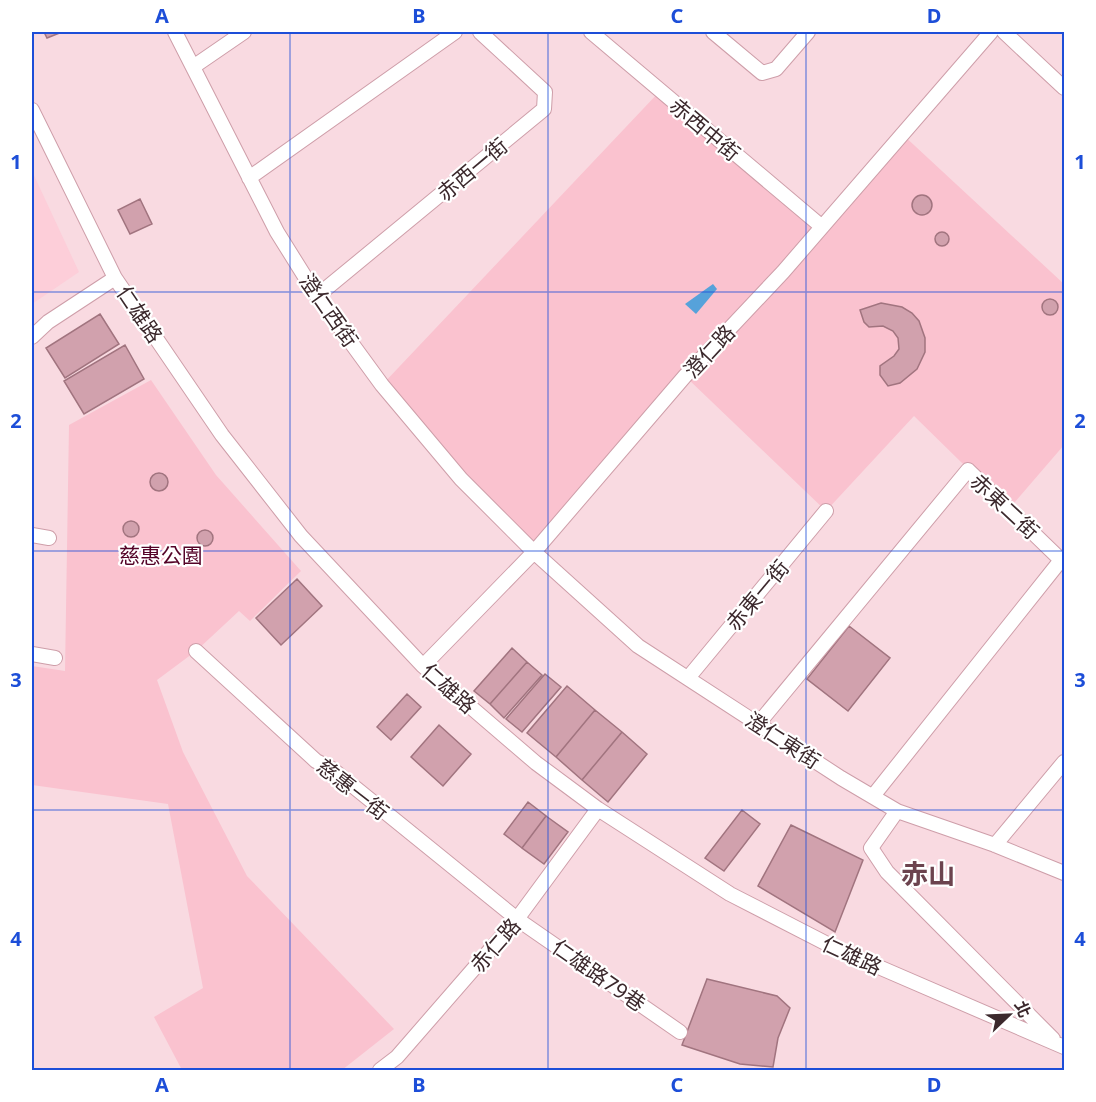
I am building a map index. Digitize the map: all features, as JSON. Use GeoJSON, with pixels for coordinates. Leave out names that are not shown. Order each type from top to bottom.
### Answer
{"type":"FeatureCollection","features":[{"type":"Feature","properties":{"kind":"street","name":"澄仁西街"},"geometry":{"type":"LineString","coordinates":[[176,32],[249,178],[278,232],[317,296],[389,394],[461,479],[534,552]]}},
{"type":"Feature","properties":{"kind":"street"},"geometry":{"type":"LineString","coordinates":[[193,67],[244,32]]}},
{"type":"Feature","properties":{"kind":"street"},"geometry":{"type":"LineString","coordinates":[[249,178],[455,32]]}},
{"type":"Feature","properties":{"kind":"street","name":"赤西一街"},"geometry":{"type":"LineString","coordinates":[[317,296],[544,109],[545,92],[480,32]]}},
{"type":"Feature","properties":{"kind":"street","name":"赤西中街"},"geometry":{"type":"LineString","coordinates":[[591,32],[821,226]]}},
{"type":"Feature","properties":{"kind":"street"},"geometry":{"type":"LineString","coordinates":[[713,32],[762,73],[776,69],[807,32]]}},
{"type":"Feature","properties":{"kind":"street","name":"澄仁路"},"geometry":{"type":"LineString","coordinates":[[423,666],[534,552],[685,376],[783,272],[991,32]]}},
{"type":"Feature","properties":{"kind":"street"},"geometry":{"type":"LineString","coordinates":[[1004,32],[1065,88]]}},
{"type":"Feature","properties":{"kind":"street","name":"仁雄路"},"geometry":{"type":"LineString","coordinates":[[32,111],[115,278],[222,435],[301,536],[423,666],[536,763],[598,809],[729,894],[837,949],[1061,1046]]}},
{"type":"Feature","properties":{"kind":"street"},"geometry":{"type":"LineString","coordinates":[[32,337],[48,322],[115,278]]}},
{"type":"Feature","properties":{"kind":"street","name":"赤東二街"},"geometry":{"type":"LineString","coordinates":[[758,724],[968,470],[1061,560],[873,796]]}},
{"type":"Feature","properties":{"kind":"street","name":"赤東一街"},"geometry":{"type":"LineString","coordinates":[[688,678],[826,511]]}},
{"type":"Feature","properties":{"kind":"street"},"geometry":{"type":"LineString","coordinates":[[32,535],[50,538]]}},
{"type":"Feature","properties":{"kind":"street","name":"澄仁東街"},"geometry":{"type":"LineString","coordinates":[[534,552],[638,646],[897,811],[995,845],[1065,873]]}},
{"type":"Feature","properties":{"kind":"street","name":"慈惠一街"},"geometry":{"type":"LineString","coordinates":[[196,651],[316,761],[332,769],[518,919]]}},
{"type":"Feature","properties":{"kind":"street"},"geometry":{"type":"LineString","coordinates":[[32,654],[56,658]]}},
{"type":"Feature","properties":{"kind":"street"},"geometry":{"type":"LineString","coordinates":[[995,845],[1065,762]]}},
{"type":"Feature","properties":{"kind":"street","name":"赤仁路"},"geometry":{"type":"LineString","coordinates":[[380,1071],[397,1057],[518,919],[598,809]]}},
{"type":"Feature","properties":{"kind":"street"},"geometry":{"type":"LineString","coordinates":[[897,811],[870,848],[886,873],[1061,1046]]}},
{"type":"Feature","properties":{"kind":"street","name":"仁雄路79巷"},"geometry":{"type":"LineString","coordinates":[[518,919],[680,1032]]}},
{"type":"Feature","properties":{"kind":"shaded area"},"geometry":{"type":"Polygon","coordinates":[[[32,171],[79,272],[32,304],[32,171]]]}},
{"type":"Feature","properties":{"kind":"green space"},"geometry":{"type":"Polygon","coordinates":[[[660,91],[820,225],[901,133],[1064,284],[1064,445],[1009,509],[914,416],[826,511],[687,378],[534,552],[382,385],[660,91]]]}},
{"type":"Feature","properties":{"kind":"green space","name":"慈惠公園"},"geometry":{"type":"Polygon","coordinates":[[[151,380],[216,475],[301,571],[250,621],[239,611],[196,651],[157,680],[183,752],[247,876],[394,1029],[342,1070],[182,1070],[154,1017],[203,988],[168,804],[32,785],[32,666],[65,671],[69,425],[151,380]]]}},
{"type":"Feature","properties":{"kind":"water"},"geometry":{"type":"Polygon","coordinates":[[[713,284],[717,289],[696,314],[685,304],[713,284]]]}},
{"type":"Feature","properties":{"kind":"building"},"geometry":{"type":"Polygon","coordinates":[[[44,32],[62,32],[47,38],[44,32]]]}},
{"type":"Feature","properties":{"kind":"building"},"geometry":{"type":"Polygon","coordinates":[[[922,195],[929,198],[932,205],[929,212],[922,215],[915,212],[912,205],[915,198],[922,195]]]}},
{"type":"Feature","properties":{"kind":"building"},"geometry":{"type":"Polygon","coordinates":[[[140,199],[152,224],[130,234],[118,210],[140,199]]]}},
{"type":"Feature","properties":{"kind":"building"},"geometry":{"type":"Polygon","coordinates":[[[939,232],[945,232],[949,239],[945,246],[939,246],[935,242],[935,236],[939,232]]]}},
{"type":"Feature","properties":{"kind":"building"},"geometry":{"type":"Polygon","coordinates":[[[1050,299],[1058,307],[1050,315],[1042,307],[1050,299]]]}},
{"type":"Feature","properties":{"kind":"building"},"geometry":{"type":"Polygon","coordinates":[[[881,303],[902,307],[912,313],[919,321],[925,338],[925,352],[917,369],[900,383],[888,386],[880,375],[880,366],[894,356],[899,349],[898,338],[893,331],[883,326],[869,327],[864,322],[860,310],[881,303]]]}},
{"type":"Feature","properties":{"kind":"building"},"geometry":{"type":"Polygon","coordinates":[[[100,314],[119,344],[65,378],[46,348],[100,314]]]}},
{"type":"Feature","properties":{"kind":"building"},"geometry":{"type":"Polygon","coordinates":[[[125,345],[144,379],[84,414],[64,381],[125,345]]]}},
{"type":"Feature","properties":{"kind":"building"},"geometry":{"type":"Polygon","coordinates":[[[159,473],[165,476],[168,482],[165,488],[159,491],[153,488],[150,482],[153,476],[159,473]]]}},
{"type":"Feature","properties":{"kind":"building"},"geometry":{"type":"Polygon","coordinates":[[[131,521],[137,523],[139,529],[137,535],[131,537],[125,535],[123,529],[125,523],[131,521]]]}},
{"type":"Feature","properties":{"kind":"building"},"geometry":{"type":"Polygon","coordinates":[[[205,530],[211,532],[213,538],[211,544],[205,546],[199,544],[197,538],[199,532],[205,530]]]}},
{"type":"Feature","properties":{"kind":"building"},"geometry":{"type":"Polygon","coordinates":[[[297,579],[322,606],[281,645],[256,618],[297,579]]]}},
{"type":"Feature","properties":{"kind":"building"},"geometry":{"type":"Polygon","coordinates":[[[849,626],[890,658],[848,711],[807,679],[849,626]]]}},
{"type":"Feature","properties":{"kind":"building"},"geometry":{"type":"Polygon","coordinates":[[[512,648],[527,662],[490,704],[474,691],[512,648]]]}},
{"type":"Feature","properties":{"kind":"building"},"geometry":{"type":"Polygon","coordinates":[[[527,662],[542,675],[504,718],[490,704],[527,662]]]}},
{"type":"Feature","properties":{"kind":"building"},"geometry":{"type":"Polygon","coordinates":[[[545,674],[561,687],[522,732],[506,719],[545,674]]]}},
{"type":"Feature","properties":{"kind":"building"},"geometry":{"type":"Polygon","coordinates":[[[567,686],[595,710],[556,757],[527,733],[567,686]]]}},
{"type":"Feature","properties":{"kind":"building"},"geometry":{"type":"Polygon","coordinates":[[[407,694],[421,707],[391,740],[377,727],[407,694]]]}},
{"type":"Feature","properties":{"kind":"building"},"geometry":{"type":"Polygon","coordinates":[[[595,710],[622,732],[582,780],[556,757],[595,710]]]}},
{"type":"Feature","properties":{"kind":"building"},"geometry":{"type":"Polygon","coordinates":[[[439,725],[471,754],[443,786],[411,757],[439,725]]]}},
{"type":"Feature","properties":{"kind":"building"},"geometry":{"type":"Polygon","coordinates":[[[622,732],[647,754],[608,802],[582,780],[622,732]]]}},
{"type":"Feature","properties":{"kind":"building"},"geometry":{"type":"Polygon","coordinates":[[[528,802],[546,816],[522,848],[504,834],[528,802]]]}},
{"type":"Feature","properties":{"kind":"building"},"geometry":{"type":"Polygon","coordinates":[[[742,810],[760,824],[724,871],[705,858],[742,810]]]}},
{"type":"Feature","properties":{"kind":"building"},"geometry":{"type":"Polygon","coordinates":[[[546,816],[568,832],[544,864],[522,848],[546,816]]]}},
{"type":"Feature","properties":{"kind":"building"},"geometry":{"type":"Polygon","coordinates":[[[791,825],[863,860],[835,932],[758,886],[791,825]]]}},
{"type":"Feature","properties":{"kind":"building"},"geometry":{"type":"Polygon","coordinates":[[[707,979],[777,996],[790,1008],[778,1038],[773,1067],[740,1064],[682,1045],[707,979]]]}},
{"type":"Feature","properties":{"kind":"district","name":"赤山"},"geometry":{"type":"Point","coordinates":[928,873]}}]}
